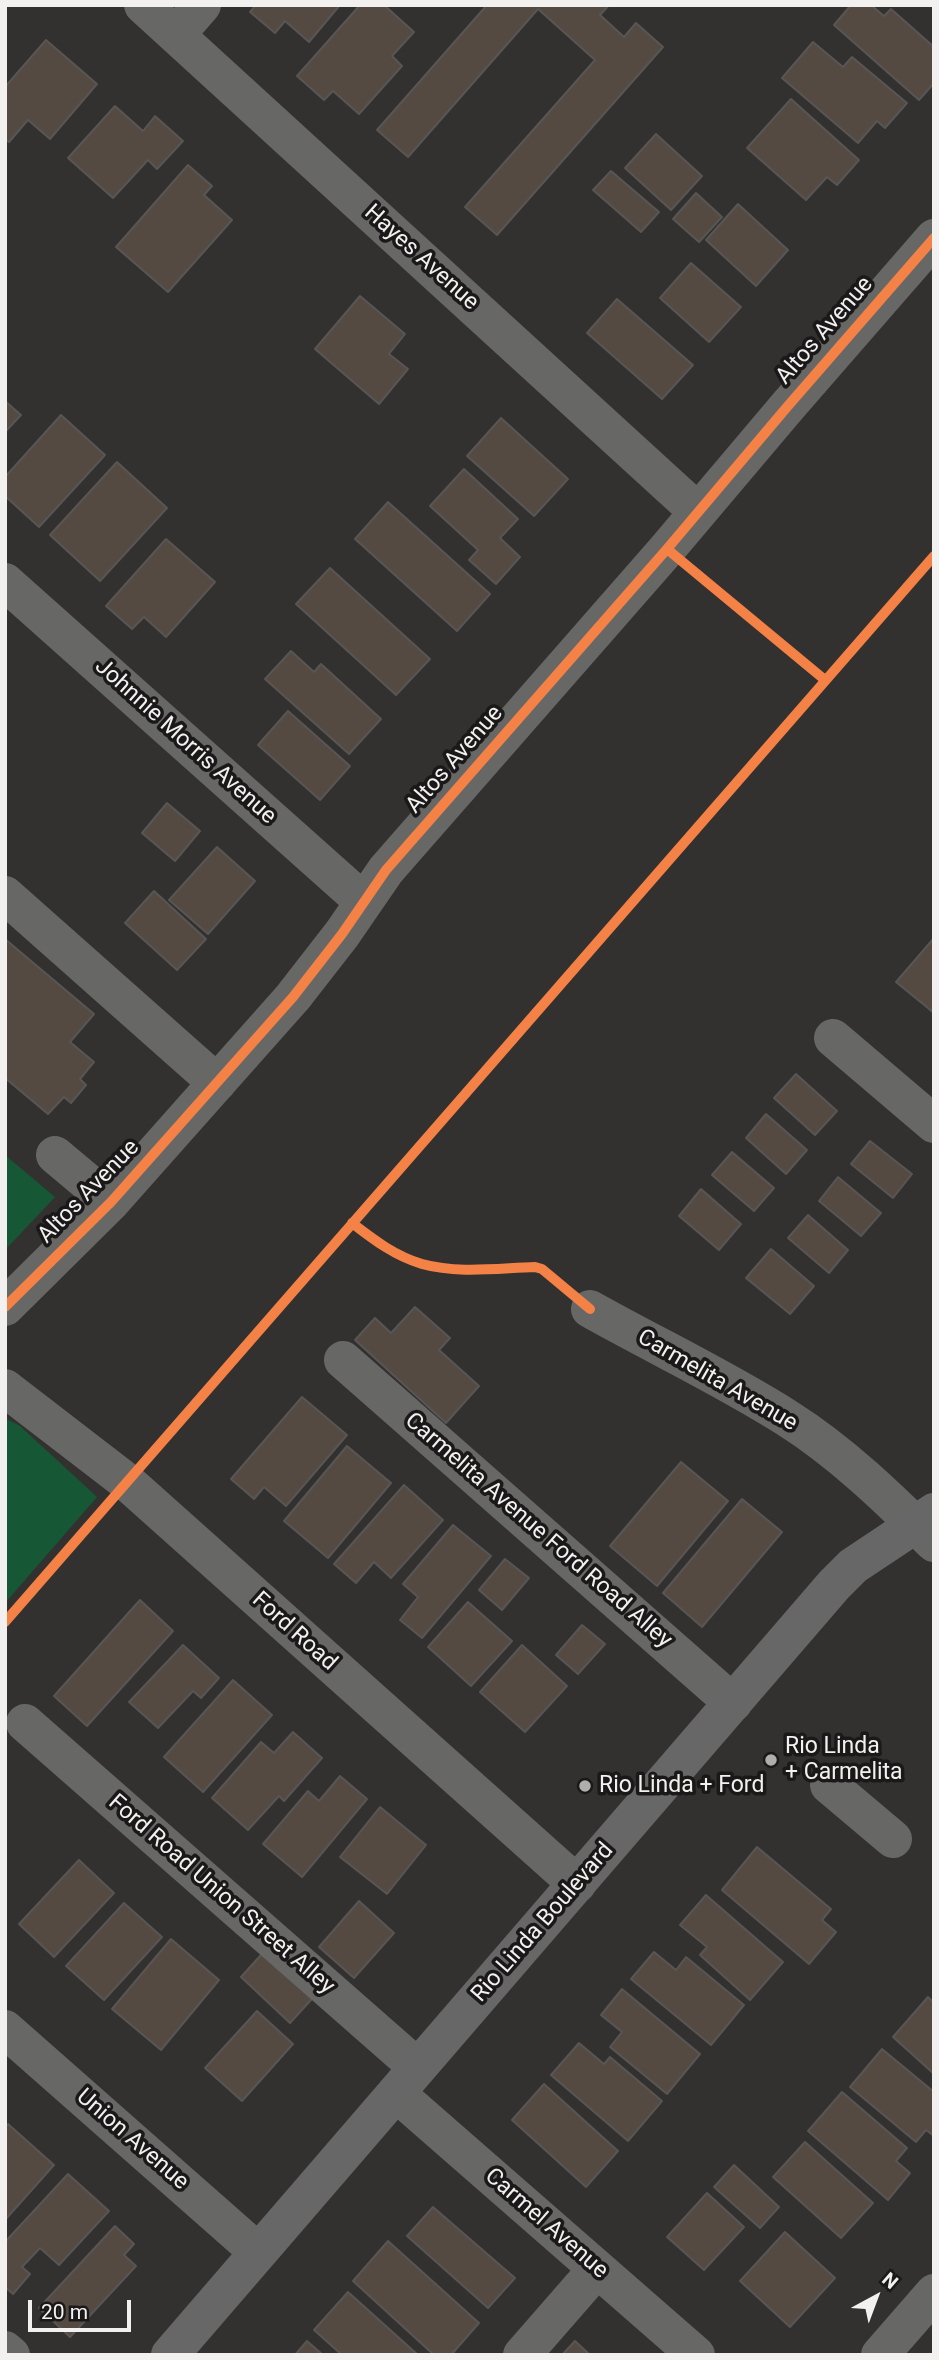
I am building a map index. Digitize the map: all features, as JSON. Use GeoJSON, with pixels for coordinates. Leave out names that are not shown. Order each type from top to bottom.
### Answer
{"type":"FeatureCollection","features":[{"type":"Feature","properties":{"kind":"main road","name":"Rio Linda Boulevard"},"geometry":{"type":"LineString","coordinates":[[170,2355],[853,1566],[928,1526]]}},
{"type":"Feature","properties":{"kind":"street","name":"Hayes Avenue"},"geometry":{"type":"LineString","coordinates":[[143,5],[698,512]]}},
{"type":"Feature","properties":{"kind":"street"},"geometry":{"type":"LineString","coordinates":[[176,35],[202,5]]}},
{"type":"Feature","properties":{"kind":"street","name":"Altos Avenue"},"geometry":{"type":"LineString","coordinates":[[5,1307],[111,1202],[293,997],[396,860],[934,238]]}},
{"type":"Feature","properties":{"kind":"street","name":"Johnnie Morris Avenue"},"geometry":{"type":"LineString","coordinates":[[5,582],[364,902]]}},
{"type":"Feature","properties":{"kind":"street"},"geometry":{"type":"LineString","coordinates":[[5,895],[217,1083]]}},
{"type":"Feature","properties":{"kind":"street"},"geometry":{"type":"LineString","coordinates":[[833,1038],[934,1124]]}},
{"type":"Feature","properties":{"kind":"street"},"geometry":{"type":"LineString","coordinates":[[55,1155],[111,1202]]}},
{"type":"Feature","properties":{"kind":"street","name":"Carmelita Avenue"},"geometry":{"type":"LineString","coordinates":[[590,1310],[715,1374],[789,1419],[928,1526]]}},
{"type":"Feature","properties":{"kind":"street","name":"Carmelita Avenue Ford Road Alley"},"geometry":{"type":"LineString","coordinates":[[343,1360],[733,1703]]}},
{"type":"Feature","properties":{"kind":"street","name":"Ford Road"},"geometry":{"type":"LineString","coordinates":[[5,1388],[127,1482],[577,1884]]}},
{"type":"Feature","properties":{"kind":"street","name":"Ford Road Union Street Alley"},"geometry":{"type":"LineString","coordinates":[[25,1723],[407,2080]]}},
{"type":"Feature","properties":{"kind":"street"},"geometry":{"type":"LineString","coordinates":[[829,1785],[893,1839]]}},
{"type":"Feature","properties":{"kind":"street","name":"Union Avenue"},"geometry":{"type":"LineString","coordinates":[[5,2029],[258,2252]]}},
{"type":"Feature","properties":{"kind":"street","name":"Carmel Avenue"},"geometry":{"type":"LineString","coordinates":[[407,2080],[597,2269],[696,2355]]}},
{"type":"Feature","properties":{"kind":"street"},"geometry":{"type":"LineString","coordinates":[[522,2355],[597,2269]]}},
{"type":"Feature","properties":{"kind":"street"},"geometry":{"type":"LineString","coordinates":[[880,2355],[934,2293]]}},
{"type":"Feature","properties":{"kind":"street"},"geometry":{"type":"LineString","coordinates":[[5,2350],[11,2355]]}},
{"type":"Feature","properties":{"kind":"green space"},"geometry":{"type":"Polygon","coordinates":[[[5,1155],[55,1197],[5,1250],[5,1155]]]}},
{"type":"Feature","properties":{"kind":"green space"},"geometry":{"type":"Polygon","coordinates":[[[5,1418],[20,1426],[97,1497],[5,1603],[5,1418]]]}},
{"type":"Feature","properties":{"kind":"building"},"geometry":{"type":"Polygon","coordinates":[[[256,5],[340,5],[309,42],[285,21],[275,33],[250,12],[256,5]]]}},
{"type":"Feature","properties":{"kind":"building"},"geometry":{"type":"Polygon","coordinates":[[[360,5],[384,5],[414,32],[392,56],[402,66],[359,114],[333,91],[324,100],[297,76],[360,5]]]}},
{"type":"Feature","properties":{"kind":"building"},"geometry":{"type":"Polygon","coordinates":[[[487,5],[609,5],[600,15],[624,37],[636,23],[663,47],[497,235],[465,207],[595,60],[538,9],[408,157],[377,130],[487,5]]]}},
{"type":"Feature","properties":{"kind":"building"},"geometry":{"type":"Polygon","coordinates":[[[851,5],[871,5],[884,16],[891,9],[934,47],[934,83],[919,100],[834,25],[851,5]]]}},
{"type":"Feature","properties":{"kind":"building"},"geometry":{"type":"Polygon","coordinates":[[[46,40],[97,84],[50,139],[28,120],[9,142],[5,139],[5,87],[46,40]]]}},
{"type":"Feature","properties":{"kind":"building"},"geometry":{"type":"Polygon","coordinates":[[[813,42],[843,67],[852,57],[907,103],[885,128],[877,121],[858,143],[782,78],[813,42]]]}},
{"type":"Feature","properties":{"kind":"building"},"geometry":{"type":"Polygon","coordinates":[[[791,99],[859,160],[837,185],[827,177],[806,200],[747,148],[791,99]]]}},
{"type":"Feature","properties":{"kind":"building"},"geometry":{"type":"Polygon","coordinates":[[[115,106],[143,131],[155,116],[183,141],[157,169],[148,160],[113,198],[68,158],[115,106]]]}},
{"type":"Feature","properties":{"kind":"building"},"geometry":{"type":"Polygon","coordinates":[[[656,134],[702,176],[671,210],[625,168],[656,134]]]}},
{"type":"Feature","properties":{"kind":"building"},"geometry":{"type":"Polygon","coordinates":[[[188,165],[212,186],[204,195],[232,220],[168,292],[116,247],[188,165]]]}},
{"type":"Feature","properties":{"kind":"building"},"geometry":{"type":"Polygon","coordinates":[[[611,171],[659,212],[641,232],[593,190],[611,171]]]}},
{"type":"Feature","properties":{"kind":"building"},"geometry":{"type":"Polygon","coordinates":[[[696,193],[722,217],[699,242],[673,219],[696,193]]]}},
{"type":"Feature","properties":{"kind":"building"},"geometry":{"type":"Polygon","coordinates":[[[738,204],[788,250],[756,286],[706,240],[738,204]]]}},
{"type":"Feature","properties":{"kind":"building"},"geometry":{"type":"Polygon","coordinates":[[[691,263],[741,307],[709,342],[660,298],[691,263]]]}},
{"type":"Feature","properties":{"kind":"building"},"geometry":{"type":"Polygon","coordinates":[[[360,296],[405,334],[389,354],[408,369],[379,404],[315,349],[360,296]]]}},
{"type":"Feature","properties":{"kind":"building"},"geometry":{"type":"Polygon","coordinates":[[[617,299],[693,365],[662,399],[587,333],[617,299]]]}},
{"type":"Feature","properties":{"kind":"building"},"geometry":{"type":"Polygon","coordinates":[[[5,401],[21,415],[5,432],[5,401]]]}},
{"type":"Feature","properties":{"kind":"building"},"geometry":{"type":"Polygon","coordinates":[[[61,415],[105,455],[39,527],[5,496],[5,477],[61,415]]]}},
{"type":"Feature","properties":{"kind":"building"},"geometry":{"type":"Polygon","coordinates":[[[501,418],[568,479],[534,516],[467,456],[501,418]]]}},
{"type":"Feature","properties":{"kind":"building"},"geometry":{"type":"Polygon","coordinates":[[[117,462],[167,508],[100,581],[50,535],[117,462]]]}},
{"type":"Feature","properties":{"kind":"building"},"geometry":{"type":"Polygon","coordinates":[[[464,469],[518,519],[500,538],[520,557],[496,584],[469,560],[478,550],[430,506],[464,469]]]}},
{"type":"Feature","properties":{"kind":"building"},"geometry":{"type":"Polygon","coordinates":[[[388,502],[490,594],[457,631],[355,539],[388,502]]]}},
{"type":"Feature","properties":{"kind":"building"},"geometry":{"type":"Polygon","coordinates":[[[166,539],[215,582],[166,637],[144,617],[132,629],[106,606],[166,539]]]}},
{"type":"Feature","properties":{"kind":"building"},"geometry":{"type":"Polygon","coordinates":[[[330,568],[430,659],[396,695],[296,604],[330,568]]]}},
{"type":"Feature","properties":{"kind":"building"},"geometry":{"type":"Polygon","coordinates":[[[291,651],[314,672],[321,664],[381,719],[349,754],[265,679],[291,651]]]}},
{"type":"Feature","properties":{"kind":"building"},"geometry":{"type":"Polygon","coordinates":[[[288,711],[350,766],[320,800],[258,745],[288,711]]]}},
{"type":"Feature","properties":{"kind":"building"},"geometry":{"type":"Polygon","coordinates":[[[167,803],[200,831],[175,861],[142,833],[167,803]]]}},
{"type":"Feature","properties":{"kind":"building"},"geometry":{"type":"Polygon","coordinates":[[[217,847],[255,881],[208,934],[169,900],[217,847]]]}},
{"type":"Feature","properties":{"kind":"building"},"geometry":{"type":"Polygon","coordinates":[[[154,891],[206,939],[177,970],[125,923],[154,891]]]}},
{"type":"Feature","properties":{"kind":"building"},"geometry":{"type":"Polygon","coordinates":[[[934,938],[934,1013],[896,982],[934,938]]]}},
{"type":"Feature","properties":{"kind":"building"},"geometry":{"type":"Polygon","coordinates":[[[5,939],[94,1014],[70,1042],[94,1062],[80,1079],[86,1085],[71,1103],[64,1097],[48,1114],[5,1078],[5,939]]]}},
{"type":"Feature","properties":{"kind":"building"},"geometry":{"type":"Polygon","coordinates":[[[796,1074],[837,1111],[815,1135],[774,1098],[796,1074]]]}},
{"type":"Feature","properties":{"kind":"building"},"geometry":{"type":"Polygon","coordinates":[[[766,1114],[807,1150],[786,1174],[746,1138],[766,1114]]]}},
{"type":"Feature","properties":{"kind":"building"},"geometry":{"type":"Polygon","coordinates":[[[870,1141],[912,1174],[893,1198],[851,1164],[870,1141]]]}},
{"type":"Feature","properties":{"kind":"building"},"geometry":{"type":"Polygon","coordinates":[[[732,1152],[774,1188],[754,1211],[712,1175],[732,1152]]]}},
{"type":"Feature","properties":{"kind":"building"},"geometry":{"type":"Polygon","coordinates":[[[838,1177],[881,1213],[861,1236],[819,1201],[838,1177]]]}},
{"type":"Feature","properties":{"kind":"building"},"geometry":{"type":"Polygon","coordinates":[[[701,1189],[741,1224],[719,1250],[679,1216],[701,1189]]]}},
{"type":"Feature","properties":{"kind":"building"},"geometry":{"type":"Polygon","coordinates":[[[808,1215],[848,1250],[829,1273],[788,1238],[808,1215]]]}},
{"type":"Feature","properties":{"kind":"building"},"geometry":{"type":"Polygon","coordinates":[[[771,1249],[814,1286],[790,1314],[746,1278],[771,1249]]]}},
{"type":"Feature","properties":{"kind":"building"},"geometry":{"type":"Polygon","coordinates":[[[415,1307],[450,1338],[439,1350],[479,1386],[446,1423],[355,1340],[375,1318],[391,1333],[415,1307]]]}},
{"type":"Feature","properties":{"kind":"building"},"geometry":{"type":"Polygon","coordinates":[[[302,1397],[347,1435],[286,1506],[264,1487],[254,1499],[231,1479],[302,1397]]]}},
{"type":"Feature","properties":{"kind":"building"},"geometry":{"type":"Polygon","coordinates":[[[347,1446],[391,1483],[328,1558],[284,1521],[347,1446]]]}},
{"type":"Feature","properties":{"kind":"building"},"geometry":{"type":"Polygon","coordinates":[[[681,1462],[728,1501],[657,1586],[610,1546],[681,1462]]]}},
{"type":"Feature","properties":{"kind":"building"},"geometry":{"type":"Polygon","coordinates":[[[404,1485],[443,1520],[391,1578],[374,1562],[356,1583],[334,1564],[404,1485]]]}},
{"type":"Feature","properties":{"kind":"building"},"geometry":{"type":"Polygon","coordinates":[[[742,1499],[782,1532],[702,1627],[663,1593],[742,1499]]]}},
{"type":"Feature","properties":{"kind":"building"},"geometry":{"type":"Polygon","coordinates":[[[453,1525],[491,1556],[422,1638],[400,1620],[418,1597],[403,1584],[453,1525]]]}},
{"type":"Feature","properties":{"kind":"building"},"geometry":{"type":"Polygon","coordinates":[[[505,1559],[529,1578],[502,1610],[479,1590],[505,1559]]]}},
{"type":"Feature","properties":{"kind":"building"},"geometry":{"type":"Polygon","coordinates":[[[140,1600],[173,1631],[87,1726],[54,1696],[140,1600]]]}},
{"type":"Feature","properties":{"kind":"building"},"geometry":{"type":"Polygon","coordinates":[[[468,1602],[512,1641],[471,1686],[428,1647],[468,1602]]]}},
{"type":"Feature","properties":{"kind":"building"},"geometry":{"type":"Polygon","coordinates":[[[582,1625],[605,1644],[578,1674],[556,1655],[582,1625]]]}},
{"type":"Feature","properties":{"kind":"building"},"geometry":{"type":"Polygon","coordinates":[[[183,1645],[219,1678],[201,1698],[193,1691],[158,1728],[129,1702],[183,1645]]]}},
{"type":"Feature","properties":{"kind":"building"},"geometry":{"type":"Polygon","coordinates":[[[522,1645],[567,1686],[525,1732],[480,1692],[522,1645]]]}},
{"type":"Feature","properties":{"kind":"building"},"geometry":{"type":"Polygon","coordinates":[[[233,1680],[272,1715],[203,1792],[164,1757],[233,1680]]]}},
{"type":"Feature","properties":{"kind":"building"},"geometry":{"type":"Polygon","coordinates":[[[293,1732],[322,1758],[284,1801],[279,1796],[248,1830],[212,1798],[261,1742],[274,1753],[293,1732]]]}},
{"type":"Feature","properties":{"kind":"building"},"geometry":{"type":"Polygon","coordinates":[[[340,1776],[367,1799],[302,1877],[263,1844],[308,1791],[319,1801],[340,1776]]]}},
{"type":"Feature","properties":{"kind":"building"},"geometry":{"type":"Polygon","coordinates":[[[380,1807],[426,1845],[387,1894],[340,1857],[380,1807]]]}},
{"type":"Feature","properties":{"kind":"building"},"geometry":{"type":"Polygon","coordinates":[[[757,1847],[831,1909],[822,1920],[836,1932],[809,1964],[722,1890],[757,1847]]]}},
{"type":"Feature","properties":{"kind":"building"},"geometry":{"type":"Polygon","coordinates":[[[79,1860],[114,1893],[54,1957],[19,1924],[79,1860]]]}},
{"type":"Feature","properties":{"kind":"building"},"geometry":{"type":"Polygon","coordinates":[[[706,1895],[783,1962],[750,2000],[700,1955],[707,1947],[680,1925],[706,1895]]]}},
{"type":"Feature","properties":{"kind":"building"},"geometry":{"type":"Polygon","coordinates":[[[359,1901],[394,1933],[354,1978],[319,1947],[359,1901]]]}},
{"type":"Feature","properties":{"kind":"building"},"geometry":{"type":"Polygon","coordinates":[[[124,1903],[162,1937],[104,2000],[66,1966],[124,1903]]]}},
{"type":"Feature","properties":{"kind":"building"},"geometry":{"type":"Polygon","coordinates":[[[171,1939],[219,1980],[161,2050],[112,2009],[171,1939]]]}},
{"type":"Feature","properties":{"kind":"building"},"geometry":{"type":"Polygon","coordinates":[[[270,1945],[320,1990],[290,2023],[241,1977],[270,1945]]]}},
{"type":"Feature","properties":{"kind":"building"},"geometry":{"type":"Polygon","coordinates":[[[654,1952],[676,1970],[686,1957],[744,2005],[711,2045],[631,1979],[654,1952]]]}},
{"type":"Feature","properties":{"kind":"building"},"geometry":{"type":"Polygon","coordinates":[[[622,1989],[700,2054],[667,2094],[610,2047],[622,2032],[601,2015],[622,1989]]]}},
{"type":"Feature","properties":{"kind":"building"},"geometry":{"type":"Polygon","coordinates":[[[928,1997],[934,2003],[934,2074],[893,2037],[928,1997]]]}},
{"type":"Feature","properties":{"kind":"building"},"geometry":{"type":"Polygon","coordinates":[[[257,2011],[293,2044],[242,2101],[205,2068],[257,2011]]]}},
{"type":"Feature","properties":{"kind":"building"},"geometry":{"type":"Polygon","coordinates":[[[579,2043],[604,2064],[610,2057],[662,2101],[628,2141],[551,2075],[579,2043]]]}},
{"type":"Feature","properties":{"kind":"building"},"geometry":{"type":"Polygon","coordinates":[[[882,2049],[934,2092],[934,2136],[926,2130],[916,2142],[850,2087],[882,2049]]]}},
{"type":"Feature","properties":{"kind":"building"},"geometry":{"type":"Polygon","coordinates":[[[544,2084],[618,2151],[586,2187],[512,2120],[544,2084]]]}},
{"type":"Feature","properties":{"kind":"building"},"geometry":{"type":"Polygon","coordinates":[[[842,2092],[907,2148],[896,2161],[910,2173],[888,2200],[808,2131],[842,2092]]]}},
{"type":"Feature","properties":{"kind":"building"},"geometry":{"type":"Polygon","coordinates":[[[8,2124],[54,2165],[5,2220],[5,2128],[8,2124]]]}},
{"type":"Feature","properties":{"kind":"building"},"geometry":{"type":"Polygon","coordinates":[[[805,2142],[873,2203],[841,2238],[773,2177],[805,2142]]]}},
{"type":"Feature","properties":{"kind":"building"},"geometry":{"type":"Polygon","coordinates":[[[734,2165],[779,2207],[760,2228],[714,2187],[734,2165]]]}},
{"type":"Feature","properties":{"kind":"building"},"geometry":{"type":"Polygon","coordinates":[[[68,2174],[109,2211],[59,2265],[40,2248],[22,2267],[30,2274],[13,2294],[5,2287],[5,2242],[68,2174]]]}},
{"type":"Feature","properties":{"kind":"building"},"geometry":{"type":"Polygon","coordinates":[[[707,2193],[744,2227],[704,2270],[667,2237],[707,2193]]]}},
{"type":"Feature","properties":{"kind":"building"},"geometry":{"type":"Polygon","coordinates":[[[433,2207],[515,2278],[488,2308],[407,2236],[433,2207]]]}},
{"type":"Feature","properties":{"kind":"building"},"geometry":{"type":"Polygon","coordinates":[[[115,2226],[134,2244],[124,2255],[136,2266],[70,2337],[39,2308],[115,2226]]]}},
{"type":"Feature","properties":{"kind":"building"},"geometry":{"type":"Polygon","coordinates":[[[785,2232],[835,2278],[790,2327],[740,2281],[785,2232]]]}},
{"type":"Feature","properties":{"kind":"building"},"geometry":{"type":"Polygon","coordinates":[[[388,2241],[479,2323],[451,2355],[434,2355],[353,2281],[388,2241]]]}},
{"type":"Feature","properties":{"kind":"building"},"geometry":{"type":"Polygon","coordinates":[[[348,2292],[418,2355],[342,2355],[314,2330],[348,2292]]]}},
{"type":"Feature","properties":{"kind":"building"},"geometry":{"type":"Polygon","coordinates":[[[307,2341],[323,2355],[295,2355],[307,2341]]]}},
{"type":"Feature","properties":{"kind":"building"},"geometry":{"type":"Polygon","coordinates":[[[575,2341],[590,2355],[562,2355],[575,2341]]]}},
{"type":"Feature","properties":{"kind":"cycle path"},"geometry":{"type":"LineString","coordinates":[[5,1307],[111,1202],[293,997],[342,934],[386,870],[934,238]]}},
{"type":"Feature","properties":{"kind":"cycle path"},"geometry":{"type":"LineString","coordinates":[[667,549],[825,680]]}},
{"type":"Feature","properties":{"kind":"cycle path"},"geometry":{"type":"LineString","coordinates":[[5,1622],[934,556]]}},
{"type":"Feature","properties":{"kind":"cycle path"},"geometry":{"type":"LineString","coordinates":[[352,1223],[394,1252],[422,1264],[464,1270],[542,1269],[590,1309]]}},
{"type":"Feature","properties":{"kind":"place","name":"Rio Linda + Carmelita"},"geometry":{"type":"Point","coordinates":[771,1760]}},
{"type":"Feature","properties":{"kind":"place","name":"Rio Linda + Ford"},"geometry":{"type":"Point","coordinates":[585,1786]}}]}
